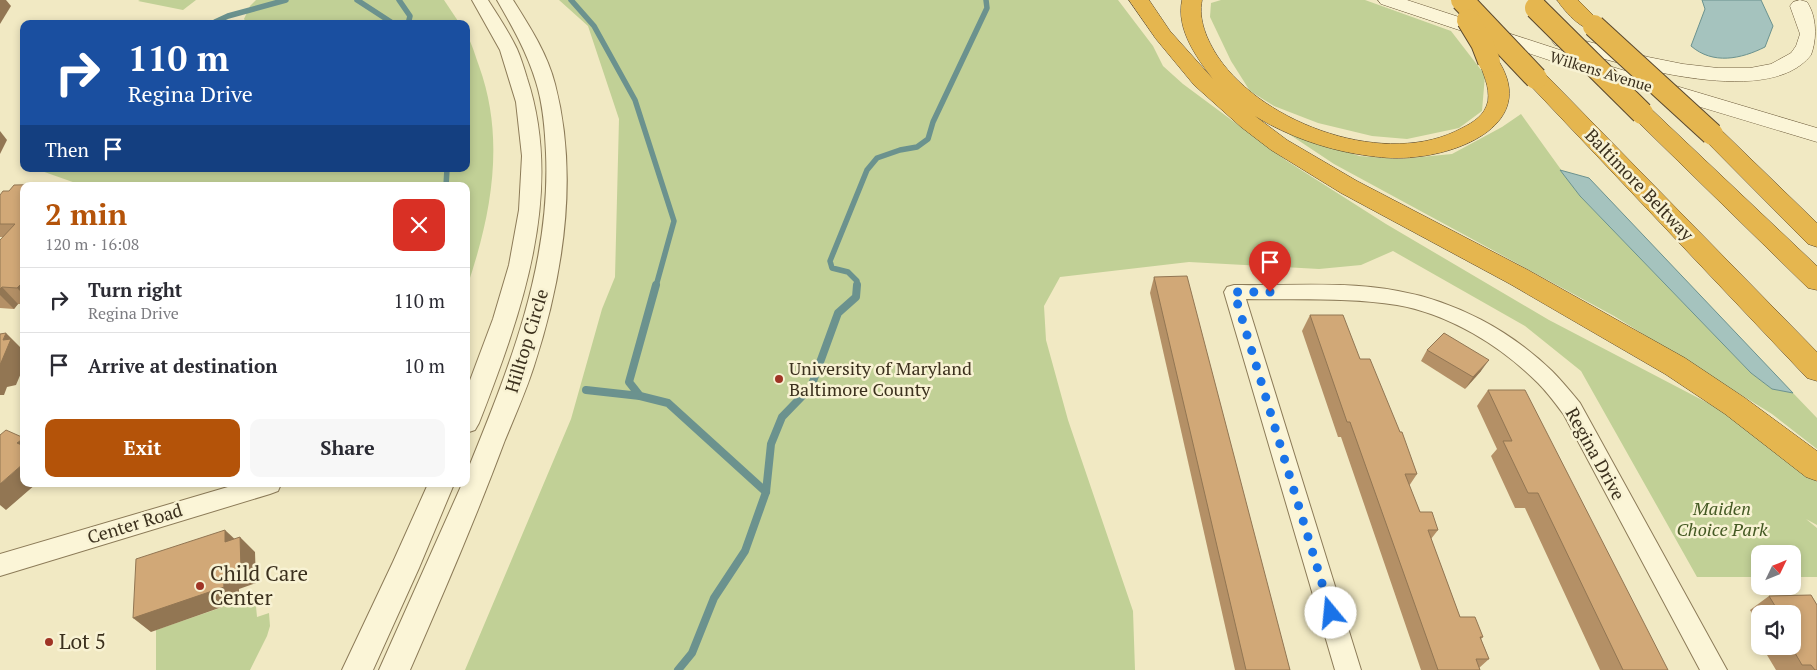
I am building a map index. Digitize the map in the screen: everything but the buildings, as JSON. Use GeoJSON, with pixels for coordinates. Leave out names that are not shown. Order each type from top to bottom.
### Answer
{"type":"FeatureCollection","features":[{"type":"Feature","properties":{"kind":"highway"},"geometry":{"type":"LineString","coordinates":[[1139,0],[1163,35],[1212,78],[1280,121],[1334,142],[1367,148],[1394,150],[1426,148],[1452,143],[1471,134],[1487,123],[1495,112],[1499,98],[1497,84],[1489,61],[1482,43],[1456,0]]}},
{"type":"Feature","properties":{"kind":"highway"},"geometry":{"type":"LineString","coordinates":[[1173,0],[1171,18],[1178,39],[1249,122],[1279,145],[1307,163],[1527,281],[1675,366],[1735,406],[1817,468]]}},
{"type":"Feature","properties":{"kind":"highway"},"geometry":{"type":"LineString","coordinates":[[1192,0],[1192,21],[1212,78]]}},
{"type":"Feature","properties":{"kind":"highway"},"geometry":{"type":"LineString","coordinates":[[1205,0],[1204,19],[1212,78]]}},
{"type":"Feature","properties":{"kind":"highway","name":"Baltimore Beltway"},"geometry":{"type":"LineString","coordinates":[[1462,0],[1817,370]]}},
{"type":"Feature","properties":{"kind":"highway"},"geometry":{"type":"LineString","coordinates":[[1567,0],[1712,134],[1817,238]]}},
{"type":"Feature","properties":{"kind":"highway"},"geometry":{"type":"LineString","coordinates":[[1531,4],[1817,281]]}},
{"type":"Feature","properties":{"kind":"main road","name":"Wilkens Avenue"},"geometry":{"type":"LineString","coordinates":[[1388,0],[1603,72],[1817,135]]}},
{"type":"Feature","properties":{"kind":"main road","name":"Wilkens Avenue"},"geometry":{"type":"LineString","coordinates":[[1430,0],[1681,80],[1817,118]]}},
{"type":"Feature","properties":{"kind":"main road"},"geometry":{"type":"LineString","coordinates":[[1526,32],[1666,68],[1715,75],[1737,75],[1782,67],[1795,60],[1809,42],[1810,33],[1805,3]]}},
{"type":"Feature","properties":{"kind":"main road"},"geometry":{"type":"LineString","coordinates":[[1805,3],[1817,26]]}},
{"type":"Feature","properties":{"kind":"street","name":"Hilltop Circle"},"geometry":{"type":"LineString","coordinates":[[470,414],[494,358],[519,275],[530,209],[532,144],[526,100],[510,52],[492,17],[480,0]]}},
{"type":"Feature","properties":{"kind":"street","name":"Hilltop Circle"},"geometry":{"type":"LineString","coordinates":[[473,471],[525,357],[547,273],[557,203],[556,140],[548,92],[532,46],[505,0]]}},
{"type":"Feature","properties":{"kind":"street","name":"Regina Drive"},"geometry":{"type":"LineString","coordinates":[[1348,670],[1234,292],[1376,295],[1415,302],[1447,312],[1483,330],[1511,348],[1543,375],[1572,409],[1714,670]]}},
{"type":"Feature","properties":{"kind":"street","name":"Center Road"},"geometry":{"type":"LineString","coordinates":[[0,565],[260,487]]}},
{"type":"Feature","properties":{"kind":"street"},"geometry":{"type":"LineString","coordinates":[[357,670],[405,568],[440,487]]}},
{"type":"Feature","properties":{"kind":"street","name":"Hilltop Circle"},"geometry":{"type":"LineString","coordinates":[[394,670],[439,574],[468,487]]}},
{"type":"Feature","properties":{"kind":"green space"},"geometry":{"type":"Polygon","coordinates":[[[196,0],[183,10],[138,1],[196,0]]]}},
{"type":"Feature","properties":{"kind":"green space"},"geometry":{"type":"Polygon","coordinates":[[[256,0],[444,0],[457,20],[245,20],[250,6],[256,0]]]}},
{"type":"Feature","properties":{"kind":"green space","name":"University of Maryland Baltimore County"},"geometry":{"type":"Polygon","coordinates":[[[559,0],[1118,0],[1153,46],[1163,66],[1183,84],[1287,161],[1386,224],[1549,320],[1750,425],[1817,482],[1817,525],[1806,519],[1817,528],[1817,577],[1801,577],[1801,545],[1751,545],[1751,577],[1697,577],[1581,371],[1525,326],[1393,251],[1361,265],[1319,269],[1189,262],[1060,277],[1044,306],[1046,340],[1068,420],[1133,611],[1135,670],[465,670],[571,419],[602,309],[615,277],[619,119],[588,26],[559,0]]]}},
{"type":"Feature","properties":{"kind":"green space"},"geometry":{"type":"Polygon","coordinates":[[[1221,0],[1365,0],[1451,31],[1485,75],[1482,111],[1459,128],[1407,139],[1372,136],[1318,123],[1274,106],[1250,91],[1231,61],[1210,17],[1211,3],[1221,0]]]}},
{"type":"Feature","properties":{"kind":"green space"},"geometry":{"type":"Polygon","coordinates":[[[470,41],[487,94],[492,122],[492,178],[488,207],[470,278],[470,182],[73,182],[44,172],[470,172],[470,41]]]}},
{"type":"Feature","properties":{"kind":"green space"},"geometry":{"type":"Polygon","coordinates":[[[1242,103],[1285,129],[1359,156],[1400,159],[1452,154],[1502,127],[1521,114],[1580,196],[1751,373],[1772,389],[1793,393],[1817,418],[1817,449],[1772,414],[1614,316],[1334,164],[1242,103]]]}},
{"type":"Feature","properties":{"kind":"green space"},"geometry":{"type":"Polygon","coordinates":[[[255,596],[257,617],[269,613],[270,626],[250,670],[156,670],[156,630],[255,596]]]}},
{"type":"Feature","properties":{"kind":"water"},"geometry":{"type":"Polygon","coordinates":[[[1702,0],[1761,0],[1773,26],[1765,47],[1746,55],[1718,58],[1708,56],[1691,46],[1705,9],[1702,0]]]}},
{"type":"Feature","properties":{"kind":"water"},"geometry":{"type":"Polygon","coordinates":[[[1560,170],[1589,178],[1793,393],[1772,389],[1751,373],[1580,196],[1560,170]]]}},
{"type":"Feature","properties":{"kind":"waterway"},"geometry":{"type":"LineString","coordinates":[[219,20],[286,0]]}},
{"type":"Feature","properties":{"kind":"waterway"},"geometry":{"type":"LineString","coordinates":[[357,0],[388,20]]}},
{"type":"Feature","properties":{"kind":"waterway"},"geometry":{"type":"LineString","coordinates":[[399,0],[410,16],[409,20]]}},
{"type":"Feature","properties":{"kind":"waterway"},"geometry":{"type":"LineString","coordinates":[[571,0],[594,26],[635,100],[674,221],[656,286]]}},
{"type":"Feature","properties":{"kind":"waterway"},"geometry":{"type":"LineString","coordinates":[[857,285],[857,281],[848,272],[832,268],[830,261],[867,170],[877,158],[900,150],[917,147],[928,139],[933,122],[987,8],[986,0]]}},
{"type":"Feature","properties":{"kind":"waterway"},"geometry":{"type":"LineString","coordinates":[[446,182],[447,172]]}},
{"type":"Feature","properties":{"kind":"waterway"},"geometry":{"type":"LineString","coordinates":[[640,396],[629,382],[656,285]]}},
{"type":"Feature","properties":{"kind":"waterway"},"geometry":{"type":"LineString","coordinates":[[766,492],[771,444],[782,417],[811,387],[838,313],[856,297],[857,285]]}},
{"type":"Feature","properties":{"kind":"waterway"},"geometry":{"type":"LineString","coordinates":[[586,390],[640,396]]}},
{"type":"Feature","properties":{"kind":"waterway"},"geometry":{"type":"LineString","coordinates":[[640,396],[668,403],[766,492]]}},
{"type":"Feature","properties":{"kind":"waterway"},"geometry":{"type":"LineString","coordinates":[[678,670],[692,653],[714,598],[745,551],[766,492]]}},
{"type":"Feature","properties":{"kind":"place","name":"University of Maryland Baltimore County"},"geometry":{"type":"Point","coordinates":[779,379]}},
{"type":"Feature","properties":{"kind":"place","name":"Child Care Center"},"geometry":{"type":"Point","coordinates":[200,586]}},
{"type":"Feature","properties":{"kind":"place","name":"Lot 5"},"geometry":{"type":"Point","coordinates":[49,642]}},
{"type":"Feature","properties":{"kind":"route"},"geometry":{"type":"LineString","coordinates":[[1270,292],[1234,292],[1331,613]]}},
{"type":"Feature","properties":{"kind":"park label","name":"Maiden Choice Park"},"geometry":{"type":"Point","coordinates":[1722,519]}}]}
